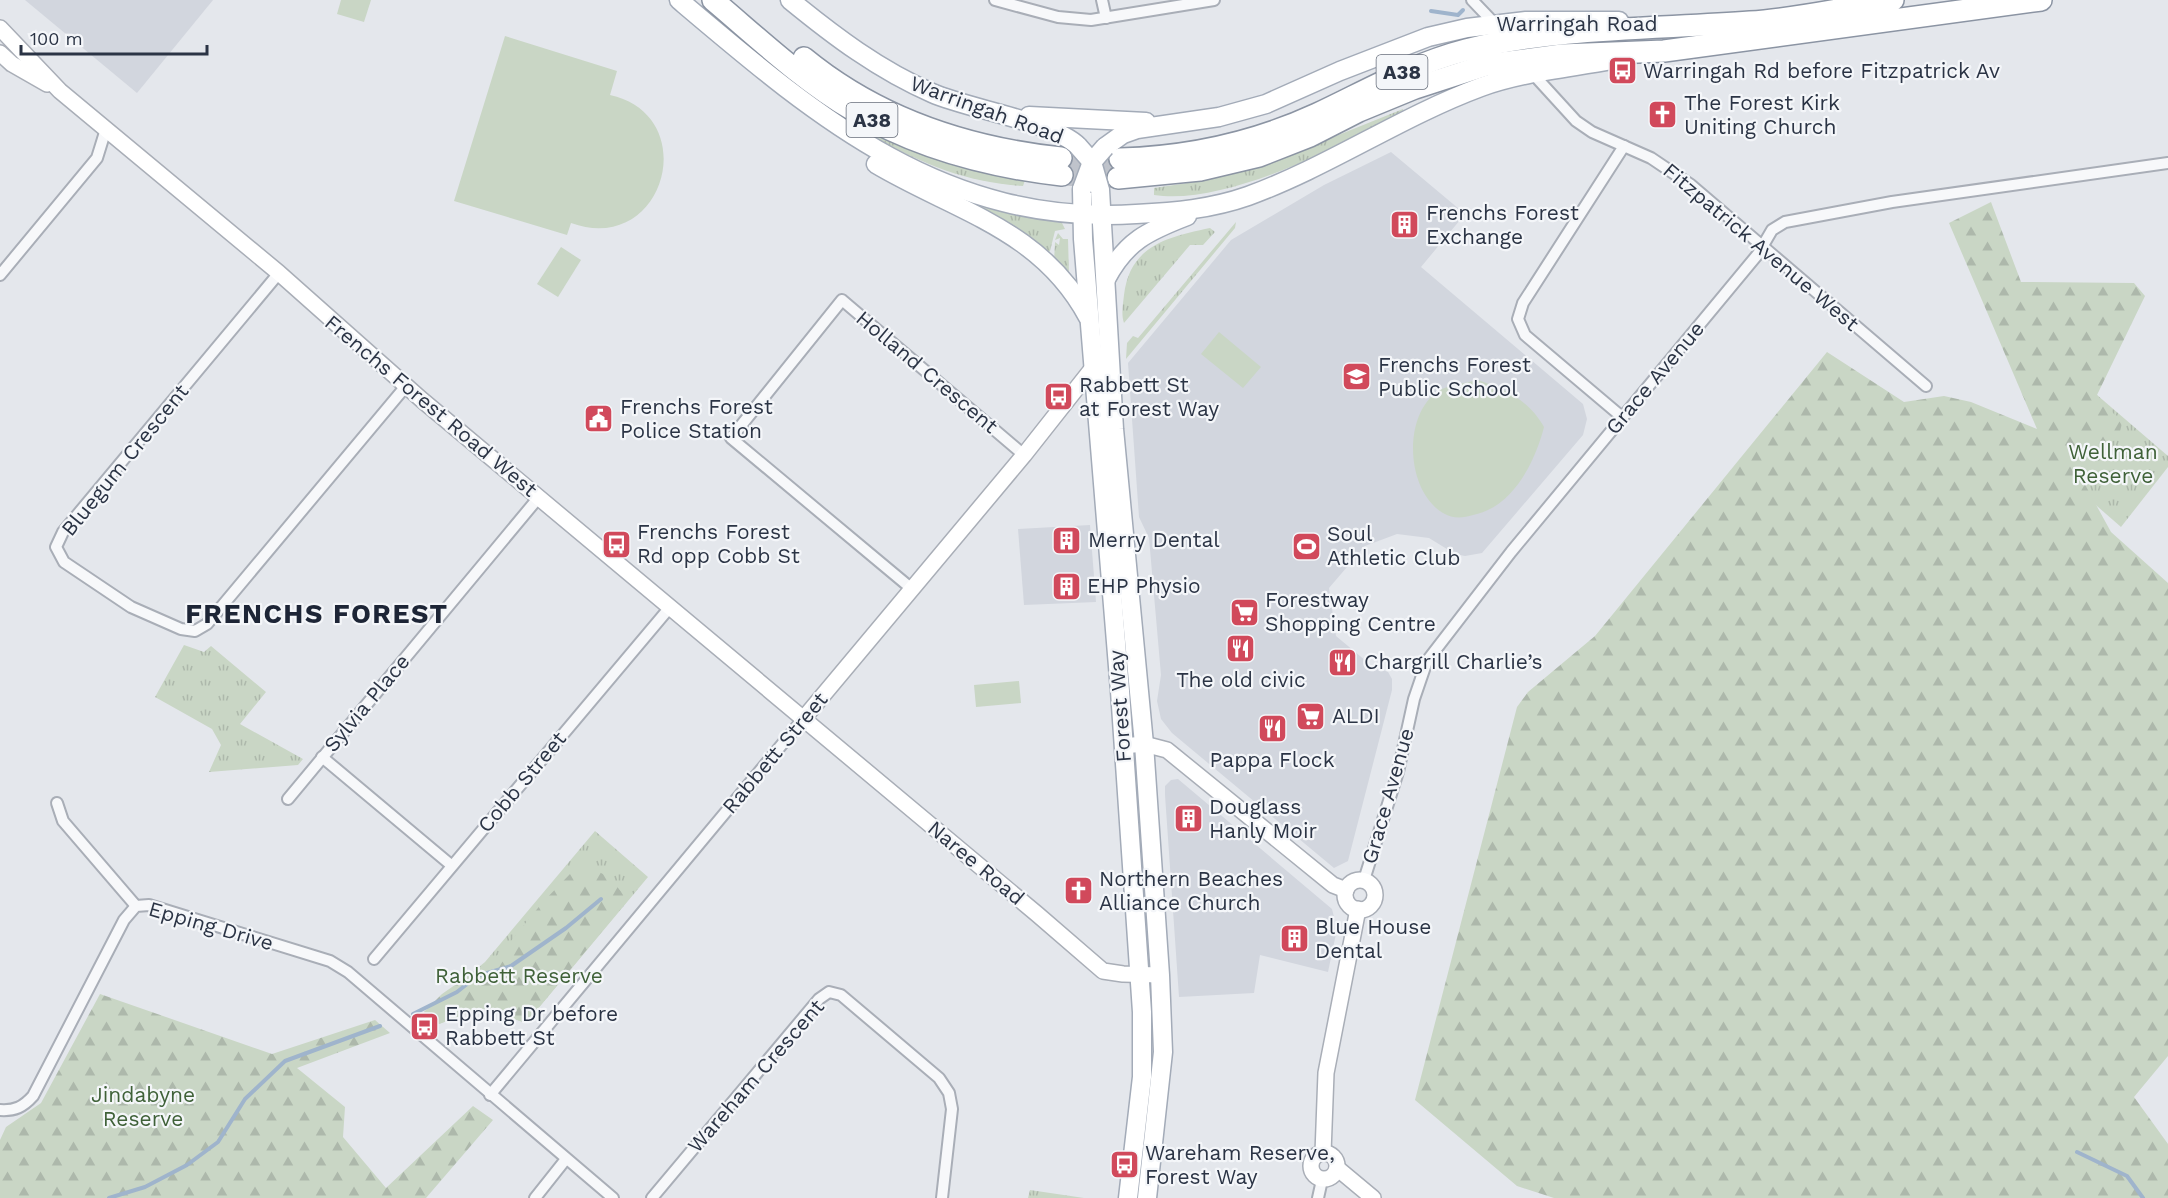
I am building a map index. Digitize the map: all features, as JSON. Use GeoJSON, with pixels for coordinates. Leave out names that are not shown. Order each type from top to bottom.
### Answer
{"type":"FeatureCollection","features":[{"type":"Feature","properties":{"kind":"highway","name":"Warringah Road"},"geometry":{"type":"LineString","coordinates":[[713,0],[811,81],[853,110],[901,134],[952,154],[1022,171],[1067,160]]}},
{"type":"Feature","properties":{"kind":"highway","name":"Warringah Road"},"geometry":{"type":"LineString","coordinates":[[735,0],[813,65],[861,97],[908,121],[968,141],[1067,160]]}},
{"type":"Feature","properties":{"kind":"highway","name":"Warringah Road"},"geometry":{"type":"LineString","coordinates":[[1114,161],[1191,153],[1257,137],[1317,113],[1375,83],[1424,62],[1497,43],[1581,33],[1752,22],[1893,0]]}},
{"type":"Feature","properties":{"kind":"highway","name":"Warringah Road"},"geometry":{"type":"LineString","coordinates":[[1114,161],[1192,171],[1259,156],[1310,136],[1359,111],[1415,88],[1486,65],[1562,55],[1664,51],[1947,7],[2041,0]]}},
{"type":"Feature","properties":{"kind":"main road","name":"Warringah Road"},"geometry":{"type":"LineString","coordinates":[[679,0],[785,90],[853,137],[926,175],[1006,202],[1082,214],[1207,209],[1250,195],[1304,172],[1438,105],[1503,80],[1664,51]]}},
{"type":"Feature","properties":{"kind":"main road","name":"Warringah Road"},"geometry":{"type":"LineString","coordinates":[[790,0],[837,38],[896,75],[960,104],[1051,130],[1067,160],[1092,162],[1114,161],[1123,134],[1137,129],[1180,124],[1266,104],[1340,71],[1428,37],[1493,22],[1578,20],[1696,26]]}},
{"type":"Feature","properties":{"kind":"main road","name":"Frenchs Forest Road West"},"geometry":{"type":"LineString","coordinates":[[0,28],[60,91],[279,273],[406,386],[804,718]]}},
{"type":"Feature","properties":{"kind":"main road","name":"Frenchs Forest Road West"},"geometry":{"type":"LineString","coordinates":[[0,54],[12,64],[60,91]]}},
{"type":"Feature","properties":{"kind":"main road"},"geometry":{"type":"LineString","coordinates":[[785,90],[865,157],[985,218],[1018,240],[1061,277],[1090,321]]}},
{"type":"Feature","properties":{"kind":"main road","name":"A38"},"geometry":{"type":"LineString","coordinates":[[995,114],[1180,124]]}},
{"type":"Feature","properties":{"kind":"main road","name":"Warringah Road"},"geometry":{"type":"LineString","coordinates":[[1082,214],[1091,189],[1092,162]]}},
{"type":"Feature","properties":{"kind":"main road","name":"Warringah Road"},"geometry":{"type":"LineString","coordinates":[[1091,189],[1102,215]]}},
{"type":"Feature","properties":{"kind":"main road"},"geometry":{"type":"LineString","coordinates":[[1106,279],[1119,256],[1132,243],[1158,227],[1207,209]]}},
{"type":"Feature","properties":{"kind":"main road","name":"Forest Way"},"geometry":{"type":"LineString","coordinates":[[1082,214],[1140,975],[1142,1077],[1128,1198]]}},
{"type":"Feature","properties":{"kind":"main road","name":"Forest Way"},"geometry":{"type":"LineString","coordinates":[[1102,215],[1121,518],[1144,744],[1160,975],[1163,1052],[1147,1198]]}},
{"type":"Feature","properties":{"kind":"main road","name":"Rabbett Street"},"geometry":{"type":"LineString","coordinates":[[804,718],[1024,455],[1095,365]]}},
{"type":"Feature","properties":{"kind":"main road","name":"Naree Road"},"geometry":{"type":"LineString","coordinates":[[804,718],[1095,966],[1110,973],[1160,975]]}},
{"type":"Feature","properties":{"kind":"main road"},"geometry":{"type":"LineString","coordinates":[[1123,746],[1144,744],[1167,750],[1333,885],[1346,890]]}},
{"type":"Feature","properties":{"kind":"main road"},"geometry":{"type":"LineString","coordinates":[[1346,890],[1355,881],[1364,880],[1372,886],[1375,895],[1371,904],[1358,909]]}},
{"type":"Feature","properties":{"kind":"main road"},"geometry":{"type":"LineString","coordinates":[[1346,890],[1348,902],[1358,909]]}},
{"type":"Feature","properties":{"kind":"main road"},"geometry":{"type":"LineString","coordinates":[[1323,1153],[1326,1074],[1358,909]]}},
{"type":"Feature","properties":{"kind":"main road"},"geometry":{"type":"LineString","coordinates":[[1337,1168],[1330,1178],[1322,1180],[1314,1175],[1310,1167],[1313,1158],[1323,1153],[1334,1157],[1337,1168],[1373,1198]]}},
{"type":"Feature","properties":{"kind":"street"},"geometry":{"type":"LineString","coordinates":[[995,0],[1058,17],[1084,20],[1214,0]]}},
{"type":"Feature","properties":{"kind":"street"},"geometry":{"type":"LineString","coordinates":[[1102,0],[1106,18]]}},
{"type":"Feature","properties":{"kind":"street"},"geometry":{"type":"LineString","coordinates":[[1472,0],[1493,22]]}},
{"type":"Feature","properties":{"kind":"street","name":"Fitzpatrick Avenue West"},"geometry":{"type":"LineString","coordinates":[[1533,75],[1576,121],[1592,132],[1670,169],[1926,386]]}},
{"type":"Feature","properties":{"kind":"street"},"geometry":{"type":"LineString","coordinates":[[0,275],[97,158],[106,129]]}},
{"type":"Feature","properties":{"kind":"street"},"geometry":{"type":"LineString","coordinates":[[1622,417],[1525,335],[1518,319],[1523,303],[1624,146]]}},
{"type":"Feature","properties":{"kind":"street","name":"Grace Avenue"},"geometry":{"type":"LineString","coordinates":[[1364,880],[1398,772],[1414,699],[1427,661],[1485,583],[1758,254],[1773,230],[1785,222],[1892,202],[2168,163]]}},
{"type":"Feature","properties":{"kind":"street","name":"Bluegum Crescent"},"geometry":{"type":"LineString","coordinates":[[279,273],[63,532],[56,547],[64,562],[131,607],[181,629],[195,631],[207,624],[406,386]]}},
{"type":"Feature","properties":{"kind":"street","name":"Holland Crescent"},"geometry":{"type":"LineString","coordinates":[[912,589],[731,438],[842,300],[1024,455]]}},
{"type":"Feature","properties":{"kind":"street","name":"Sylvia Place"},"geometry":{"type":"LineString","coordinates":[[288,799],[539,497]]}},
{"type":"Feature","properties":{"kind":"street","name":"Cobb Street"},"geometry":{"type":"LineString","coordinates":[[374,959],[671,606]]}},
{"type":"Feature","properties":{"kind":"street","name":"Rabbett Street"},"geometry":{"type":"LineString","coordinates":[[490,1095],[804,718]]}},
{"type":"Feature","properties":{"kind":"street"},"geometry":{"type":"LineString","coordinates":[[322,757],[451,866]]}},
{"type":"Feature","properties":{"kind":"street"},"geometry":{"type":"LineString","coordinates":[[57,803],[63,821],[136,906]]}},
{"type":"Feature","properties":{"kind":"street","name":"Epping Drive"},"geometry":{"type":"LineString","coordinates":[[0,1110],[13,1111],[26,1104],[33,1096],[124,920],[136,906],[149,905],[330,961],[348,972],[613,1198]]}},
{"type":"Feature","properties":{"kind":"street","name":"Wareham Crescent"},"geometry":{"type":"LineString","coordinates":[[652,1198],[819,999],[829,992],[841,995],[939,1078],[949,1093],[952,1109],[942,1198]]}},
{"type":"Feature","properties":{"kind":"street"},"geometry":{"type":"LineString","coordinates":[[535,1198],[566,1160]]}},
{"type":"Feature","properties":{"kind":"street"},"geometry":{"type":"LineString","coordinates":[[1318,1198],[1322,1180]]}},
{"type":"Feature","properties":{"kind":"shaded area"},"geometry":{"type":"Polygon","coordinates":[[[25,0],[213,0],[137,93],[25,0]]]}},
{"type":"Feature","properties":{"kind":"shaded area"},"geometry":{"type":"Polygon","coordinates":[[[1391,152],[1465,214],[1421,267],[1583,404],[1587,419],[1583,435],[1482,553],[1465,556],[1455,554],[1429,538],[1397,534],[1365,546],[1329,588],[1336,636],[1372,666],[1388,672],[1392,679],[1392,690],[1348,861],[1334,868],[1172,733],[1161,719],[1157,701],[1161,675],[1149,538],[1139,517],[1128,363],[1231,240],[1324,185],[1391,152]]]}},
{"type":"Feature","properties":{"kind":"shaded area"},"geometry":{"type":"Polygon","coordinates":[[[1090,525],[1096,602],[1024,605],[1018,529],[1090,525]]]}},
{"type":"Feature","properties":{"kind":"shaded area"},"geometry":{"type":"Polygon","coordinates":[[[1178,779],[1332,909],[1337,929],[1328,972],[1260,955],[1254,993],[1179,997],[1165,795],[1165,786],[1171,780],[1178,779]]]}},
{"type":"Feature","properties":{"kind":"green space"},"geometry":{"type":"Polygon","coordinates":[[[341,0],[371,0],[364,22],[337,14],[341,0]]]}},
{"type":"Feature","properties":{"kind":"green space"},"geometry":{"type":"Polygon","coordinates":[[[505,36],[617,71],[610,95],[639,108],[657,129],[663,154],[661,180],[649,203],[630,220],[603,228],[571,223],[567,235],[454,201],[505,36]]]}},
{"type":"Feature","properties":{"kind":"green space"},"geometry":{"type":"Polygon","coordinates":[[[1403,109],[1405,115],[1316,156],[1248,182],[1183,196],[1154,195],[1154,188],[1201,181],[1256,168],[1403,109]]]}},
{"type":"Feature","properties":{"kind":"green space"},"geometry":{"type":"Polygon","coordinates":[[[879,133],[1025,180],[1023,186],[984,181],[947,171],[894,148],[877,138],[879,133]]]}},
{"type":"Feature","properties":{"kind":"green space"},"geometry":{"type":"Polygon","coordinates":[[[951,195],[1010,214],[1062,223],[1065,229],[1055,231],[1050,251],[1046,255],[951,195]]]}},
{"type":"Feature","properties":{"kind":"green space"},"geometry":{"type":"Polygon","coordinates":[[[1991,202],[2021,282],[2134,283],[2145,296],[2097,395],[2122,423],[2118,440],[2066,450],[2111,532],[2168,583],[2168,1056],[2134,1097],[2168,1144],[2168,1198],[1554,1198],[1517,1186],[1415,1100],[1517,707],[1528,692],[1595,636],[1827,352],[1904,402],[1944,396],[1971,402],[2037,429],[1949,223],[1991,202]]]}},
{"type":"Feature","properties":{"kind":"green space"},"geometry":{"type":"Polygon","coordinates":[[[1236,222],[1235,228],[1126,359],[1127,343],[1133,336],[1138,338],[1236,222]]]}},
{"type":"Feature","properties":{"kind":"green space"},"geometry":{"type":"Polygon","coordinates":[[[1210,228],[1215,232],[1203,245],[1190,245],[1124,323],[1123,306],[1128,278],[1134,265],[1143,254],[1166,240],[1210,228]]]}},
{"type":"Feature","properties":{"kind":"green space"},"geometry":{"type":"Polygon","coordinates":[[[1058,233],[1063,239],[1068,239],[1069,274],[1054,262],[1055,242],[1059,245],[1060,238],[1055,240],[1058,233]]]}},
{"type":"Feature","properties":{"kind":"green space"},"geometry":{"type":"Polygon","coordinates":[[[561,247],[581,260],[558,297],[537,284],[561,247]]]}},
{"type":"Feature","properties":{"kind":"green space"},"geometry":{"type":"Polygon","coordinates":[[[1219,332],[1261,367],[1243,388],[1201,354],[1219,332]]]}},
{"type":"Feature","properties":{"kind":"green space"},"geometry":{"type":"Polygon","coordinates":[[[1478,380],[1516,397],[1531,410],[1544,427],[1528,468],[1511,493],[1500,503],[1487,510],[1466,517],[1454,517],[1443,513],[1431,502],[1422,488],[1413,453],[1414,435],[1418,418],[1426,403],[1438,391],[1478,380]]]}},
{"type":"Feature","properties":{"kind":"green space","name":"Wellman Reserve"},"geometry":{"type":"Polygon","coordinates":[[[2097,395],[2168,456],[2168,467],[2121,527],[2043,459],[2097,395]]]}},
{"type":"Feature","properties":{"kind":"green space"},"geometry":{"type":"Polygon","coordinates":[[[184,645],[204,652],[211,646],[266,692],[240,724],[303,759],[298,765],[209,772],[221,745],[212,729],[155,697],[184,645]]]}},
{"type":"Feature","properties":{"kind":"green space"},"geometry":{"type":"Polygon","coordinates":[[[1019,681],[1021,703],[976,707],[974,685],[1019,681]]]}},
{"type":"Feature","properties":{"kind":"green space","name":"Rabbett Reserve"},"geometry":{"type":"Polygon","coordinates":[[[595,831],[648,877],[526,1023],[481,1008],[439,1024],[424,1012],[485,962],[595,831]]]}},
{"type":"Feature","properties":{"kind":"green space","name":"Rabbett Reserve"},"geometry":{"type":"Polygon","coordinates":[[[589,867],[609,877],[628,900],[526,1023],[481,1008],[439,1024],[424,1012],[442,994],[502,952],[542,903],[570,874],[589,867]]]}},
{"type":"Feature","properties":{"kind":"green space","name":"Jindabyne Reserve"},"geometry":{"type":"Polygon","coordinates":[[[100,994],[272,1054],[375,1020],[390,1033],[297,1068],[345,1107],[343,1137],[386,1188],[473,1106],[493,1120],[426,1198],[0,1198],[0,1140],[6,1127],[41,1103],[100,994]]]}},
{"type":"Feature","properties":{"kind":"green space"},"geometry":{"type":"Polygon","coordinates":[[[1030,1190],[1084,1198],[1028,1198],[1030,1190]]]}},
{"type":"Feature","properties":{"kind":"waterway"},"geometry":{"type":"LineString","coordinates":[[1431,11],[1458,15],[1463,10]]}},
{"type":"Feature","properties":{"kind":"waterway"},"geometry":{"type":"LineString","coordinates":[[413,1014],[457,992],[477,976],[511,966],[566,928],[601,899]]}},
{"type":"Feature","properties":{"kind":"waterway"},"geometry":{"type":"LineString","coordinates":[[109,1198],[145,1187],[187,1165],[218,1142],[245,1099],[285,1061],[380,1026]]}},
{"type":"Feature","properties":{"kind":"waterway"},"geometry":{"type":"LineString","coordinates":[[2077,1152],[2127,1176],[2143,1198]]}},
{"type":"Feature","properties":{"kind":"tunnel"},"geometry":{"type":"LineString","coordinates":[[1061,158],[1120,159]]}},
{"type":"Feature","properties":{"kind":"tunnel"},"geometry":{"type":"LineString","coordinates":[[1062,175],[1118,178]]}},
{"type":"Feature","properties":{"kind":"place","name":"Warringah Rd before Fitzpatrick Av"},"geometry":{"type":"Point","coordinates":[1622,71]}},
{"type":"Feature","properties":{"kind":"place","name":"The Forest Kirk Uniting Church"},"geometry":{"type":"Point","coordinates":[1663,115]}},
{"type":"Feature","properties":{"kind":"place","name":"Frenchs Forest Exchange"},"geometry":{"type":"Point","coordinates":[1405,225]}},
{"type":"Feature","properties":{"kind":"place","name":"Frenchs Forest Public School"},"geometry":{"type":"Point","coordinates":[1357,377]}},
{"type":"Feature","properties":{"kind":"place","name":"Rabbett St at Forest Way"},"geometry":{"type":"Point","coordinates":[1058,397]}},
{"type":"Feature","properties":{"kind":"place","name":"Frenchs Forest Police Station"},"geometry":{"type":"Point","coordinates":[599,419]}},
{"type":"Feature","properties":{"kind":"place","name":"Merry Dental"},"geometry":{"type":"Point","coordinates":[1067,540]}},
{"type":"Feature","properties":{"kind":"place","name":"Frenchs Forest Rd opp Cobb St"},"geometry":{"type":"Point","coordinates":[616,544]}},
{"type":"Feature","properties":{"kind":"place","name":"Soul Athletic Club"},"geometry":{"type":"Point","coordinates":[1306,546]}},
{"type":"Feature","properties":{"kind":"place","name":"EHP Physio"},"geometry":{"type":"Point","coordinates":[1066,586]}},
{"type":"Feature","properties":{"kind":"place","name":"Forestway Shopping Centre"},"geometry":{"type":"Point","coordinates":[1244,612]}},
{"type":"Feature","properties":{"kind":"place","name":"The old civic"},"geometry":{"type":"Point","coordinates":[1241,649]}},
{"type":"Feature","properties":{"kind":"place","name":"Chargrill Charlie’s"},"geometry":{"type":"Point","coordinates":[1343,662]}},
{"type":"Feature","properties":{"kind":"place","name":"ALDI"},"geometry":{"type":"Point","coordinates":[1311,716]}},
{"type":"Feature","properties":{"kind":"place","name":"Pappa Flock"},"geometry":{"type":"Point","coordinates":[1272,729]}},
{"type":"Feature","properties":{"kind":"place","name":"Douglass Hanly Moir"},"geometry":{"type":"Point","coordinates":[1188,819]}},
{"type":"Feature","properties":{"kind":"place","name":"Northern Beaches Alliance Church"},"geometry":{"type":"Point","coordinates":[1078,891]}},
{"type":"Feature","properties":{"kind":"place","name":"Blue House Dental"},"geometry":{"type":"Point","coordinates":[1294,939]}},
{"type":"Feature","properties":{"kind":"place","name":"Epping Dr before Rabbett St"},"geometry":{"type":"Point","coordinates":[424,1026]}},
{"type":"Feature","properties":{"kind":"place","name":"Wareham Reserve, Forest Way"},"geometry":{"type":"Point","coordinates":[1124,1165]}},
{"type":"Feature","properties":{"kind":"district","name":"FRENCHS FOREST"},"geometry":{"type":"Point","coordinates":[317,614]}}]}
